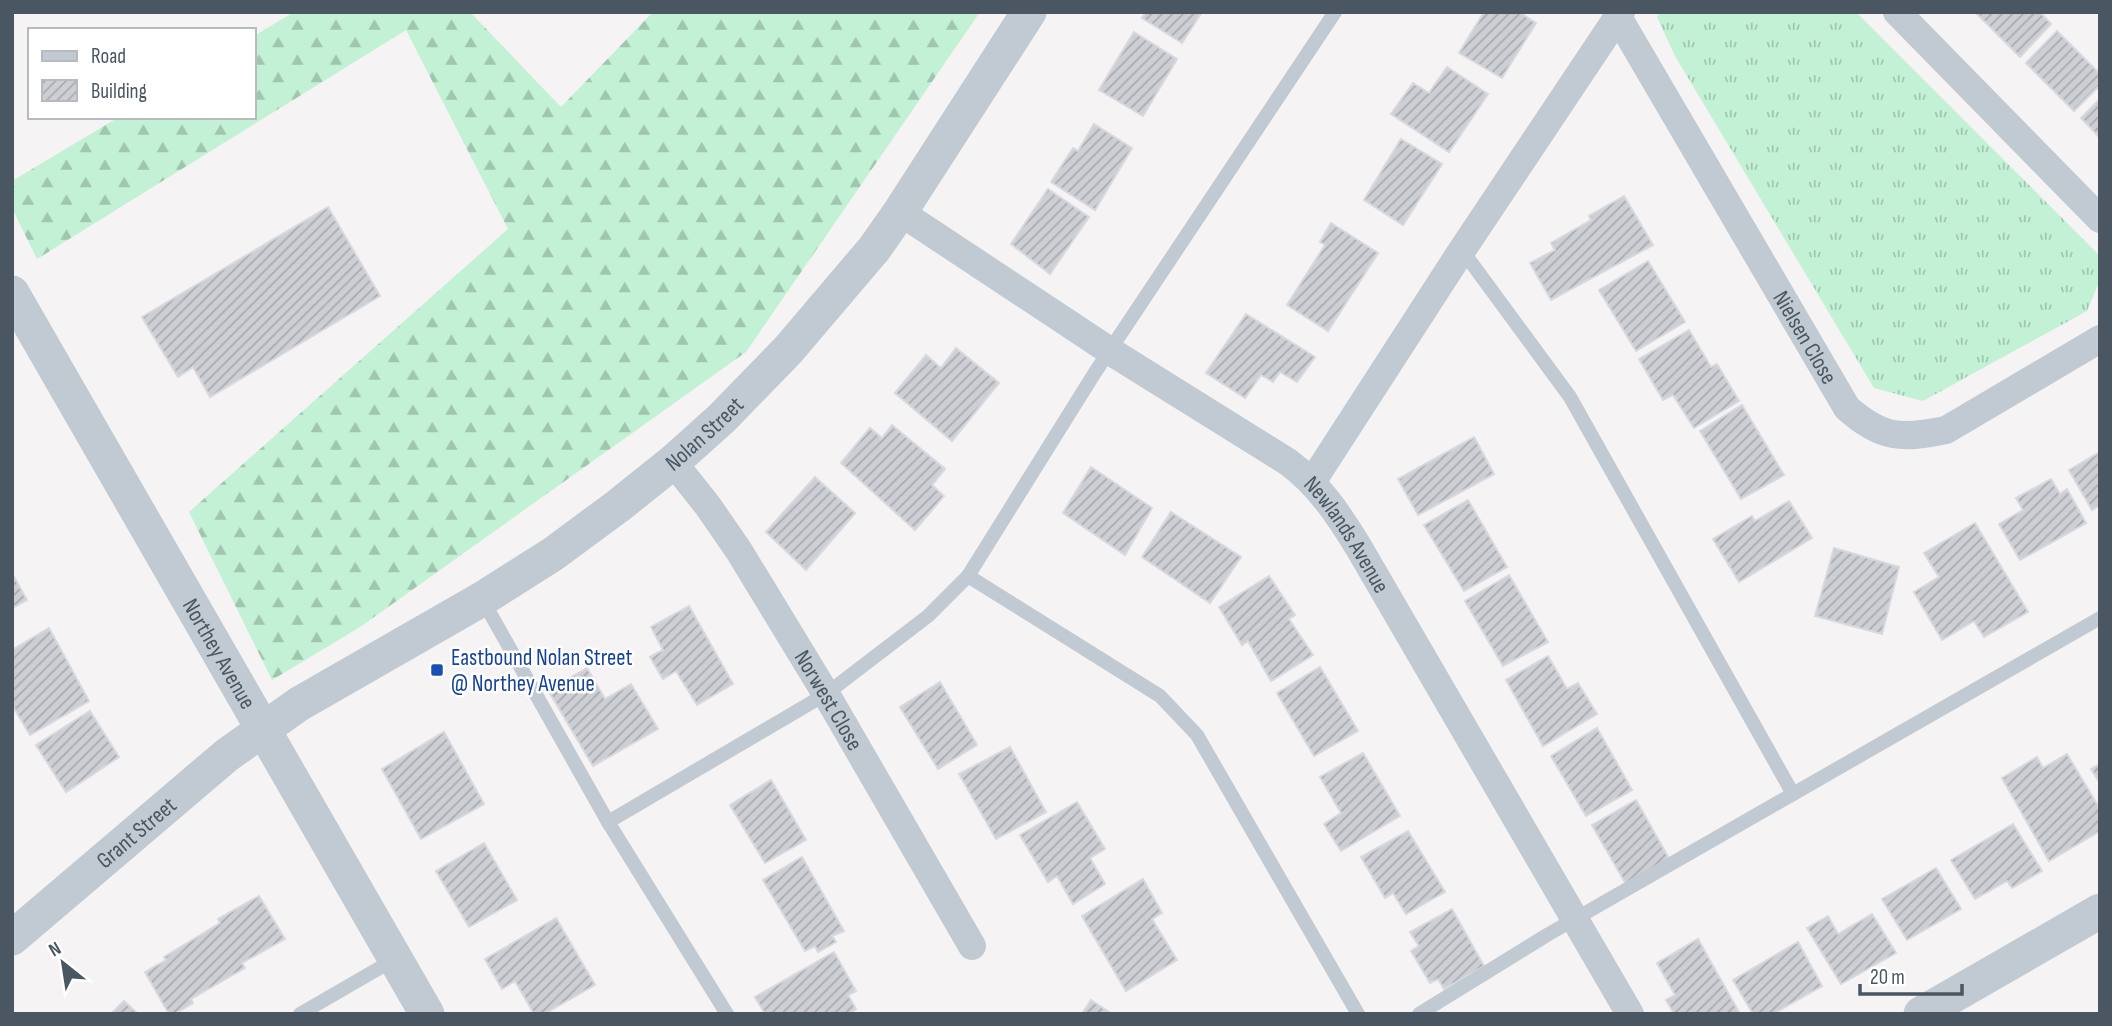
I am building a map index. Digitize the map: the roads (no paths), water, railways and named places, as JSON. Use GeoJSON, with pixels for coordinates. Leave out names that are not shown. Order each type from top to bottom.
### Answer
{"type":"FeatureCollection","features":[{"type":"Feature","properties":{"kind":"street","name":"Nolan Street"},"geometry":{"type":"LineString","coordinates":[[263,731],[299,704],[482,599],[553,554],[673,462],[722,418],[789,349],[846,284],[900,212],[1029,12]]}},
{"type":"Feature","properties":{"kind":"street"},"geometry":{"type":"LineString","coordinates":[[1897,12],[2100,219]]}},
{"type":"Feature","properties":{"kind":"street","name":"Nielsen Close"},"geometry":{"type":"LineString","coordinates":[[1312,482],[1462,250],[1620,15],[1847,408],[1866,425],[1890,434],[1918,436],[1946,430],[2100,339]]}},
{"type":"Feature","properties":{"kind":"street","name":"Newlands Avenue"},"geometry":{"type":"LineString","coordinates":[[900,212],[1110,351],[1288,462],[1312,482],[1338,512],[1630,1014]]}},
{"type":"Feature","properties":{"kind":"street","name":"Northey Avenue"},"geometry":{"type":"LineString","coordinates":[[12,293],[426,1014]]}},
{"type":"Feature","properties":{"kind":"street","name":"Norwest Close"},"geometry":{"type":"LineString","coordinates":[[673,462],[739,551],[826,694],[972,946]]}},
{"type":"Feature","properties":{"kind":"street","name":"Grant Street"},"geometry":{"type":"LineString","coordinates":[[12,938],[204,774],[263,731]]}},
{"type":"Feature","properties":{"kind":"street"},"geometry":{"type":"LineString","coordinates":[[1922,1014],[2100,911]]}},
{"type":"Feature","properties":{"kind":"lane"},"geometry":{"type":"LineString","coordinates":[[608,822],[826,694],[928,616],[968,576],[1110,351],[1335,12]]}},
{"type":"Feature","properties":{"kind":"lane"},"geometry":{"type":"LineString","coordinates":[[1462,250],[1570,397],[1793,794]]}},
{"type":"Feature","properties":{"kind":"lane"},"geometry":{"type":"LineString","coordinates":[[968,576],[1160,696],[1198,735],[1358,1014]]}},
{"type":"Feature","properties":{"kind":"lane"},"geometry":{"type":"LineString","coordinates":[[482,599],[608,822],[726,1014]]}},
{"type":"Feature","properties":{"kind":"lane"},"geometry":{"type":"LineString","coordinates":[[1419,1014],[1575,919],[2100,618]]}},
{"type":"Feature","properties":{"kind":"lane"},"geometry":{"type":"LineString","coordinates":[[300,1014],[395,959]]}},
{"type":"Feature","properties":{"kind":"place","name":"Eastbound Nolan Street @ Northey Avenue"},"geometry":{"type":"Point","coordinates":[437,670]}}]}
